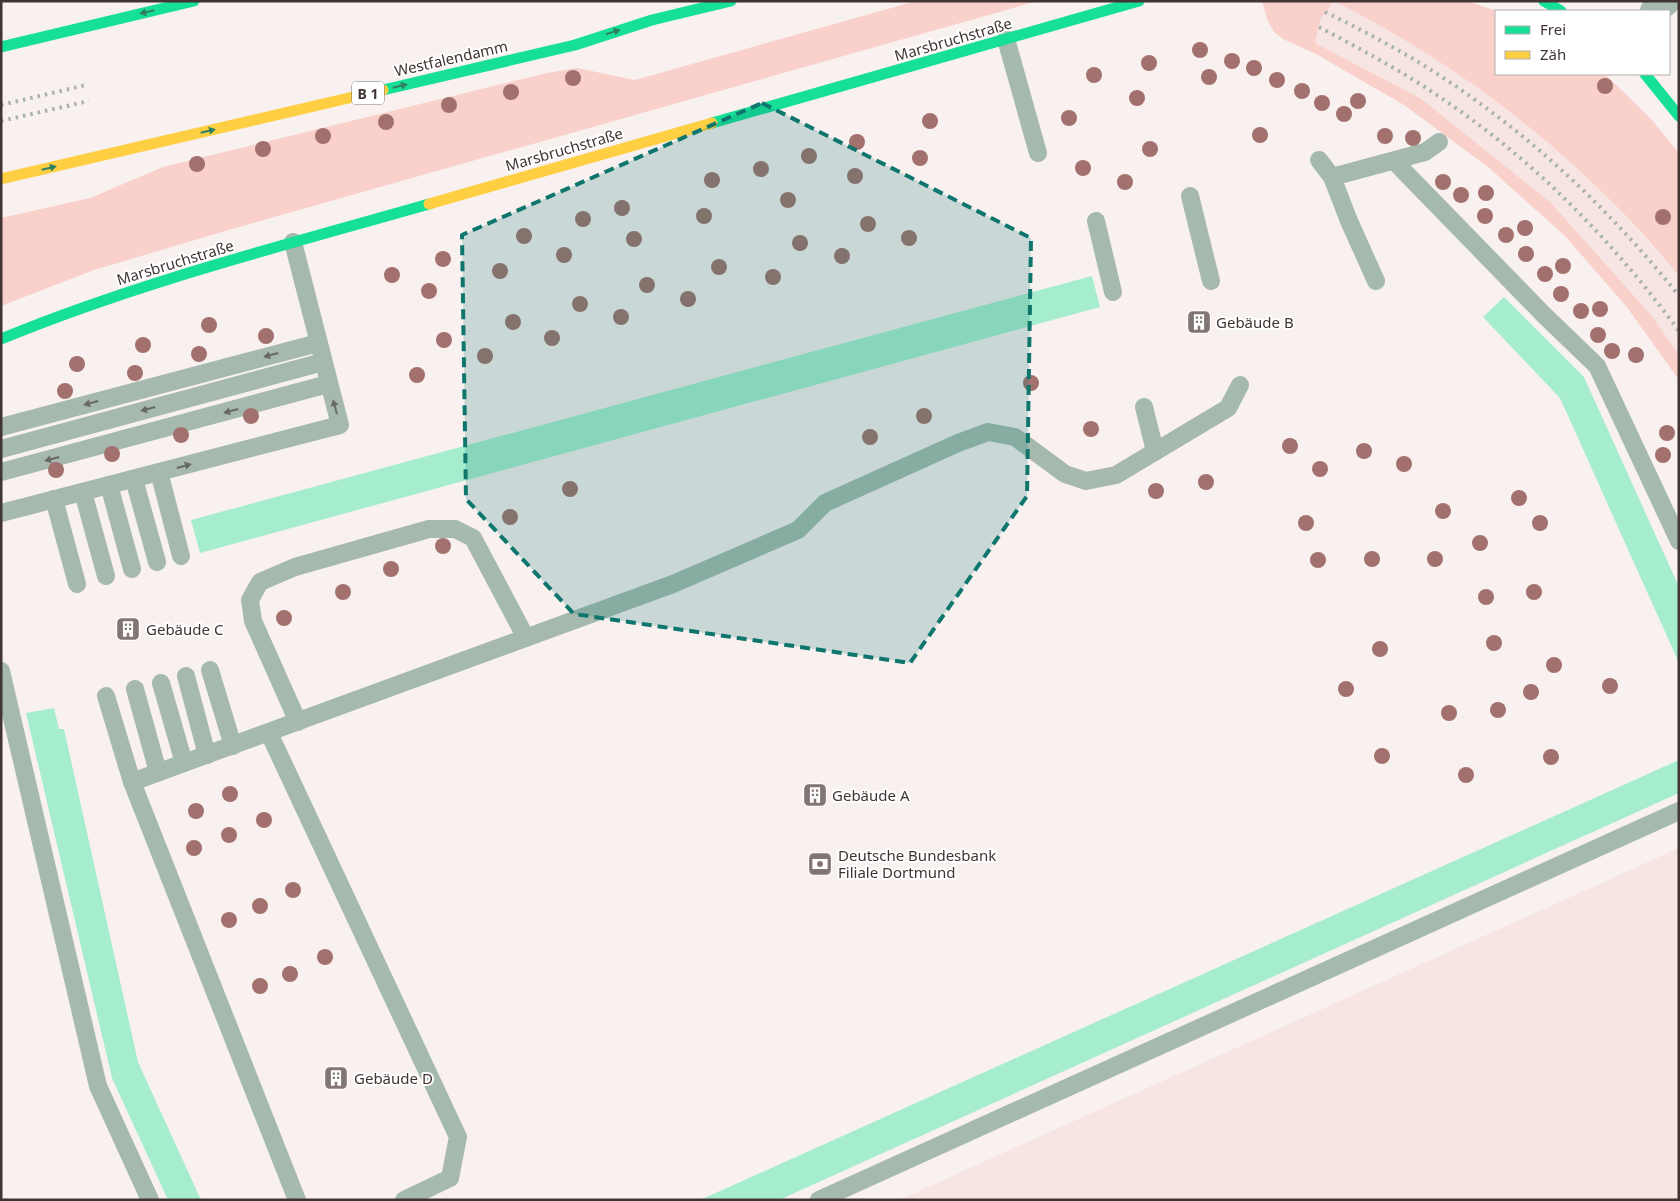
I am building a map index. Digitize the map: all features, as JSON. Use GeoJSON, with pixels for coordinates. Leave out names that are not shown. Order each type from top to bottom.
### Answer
{"type":"FeatureCollection","features":[{"type":"Feature","properties":{"kind":"main road"},"geometry":{"type":"LineString","coordinates":[[1,47],[194,1]]}},
{"type":"Feature","properties":{"kind":"main road","name":"Westfalendamm"},"geometry":{"type":"LineString","coordinates":[[1,179],[575,44],[652,20],[731,1]]}},
{"type":"Feature","properties":{"kind":"main road","name":"Marsbruchstraße"},"geometry":{"type":"LineString","coordinates":[[1,339],[63,314],[190,272],[1139,1]]}},
{"type":"Feature","properties":{"kind":"main road"},"geometry":{"type":"LineString","coordinates":[[1544,1],[1559,10]]}},
{"type":"Feature","properties":{"kind":"main road"},"geometry":{"type":"LineString","coordinates":[[1646,75],[1679,116]]}},
{"type":"Feature","properties":{"kind":"street"},"geometry":{"type":"LineString","coordinates":[[1655,10],[1667,1]]}},
{"type":"Feature","properties":{"kind":"lane"},"geometry":{"type":"LineString","coordinates":[[1006,39],[1038,153]]}},
{"type":"Feature","properties":{"kind":"lane"},"geometry":{"type":"LineString","coordinates":[[1332,177],[1425,152],[1439,142]]}},
{"type":"Feature","properties":{"kind":"lane"},"geometry":{"type":"LineString","coordinates":[[1319,160],[1332,177],[1349,222],[1376,281]]}},
{"type":"Feature","properties":{"kind":"lane"},"geometry":{"type":"LineString","coordinates":[[1394,161],[1597,366],[1679,541]]}},
{"type":"Feature","properties":{"kind":"lane"},"geometry":{"type":"LineString","coordinates":[[1190,196],[1211,281]]}},
{"type":"Feature","properties":{"kind":"lane"},"geometry":{"type":"LineString","coordinates":[[1096,221],[1113,292]]}},
{"type":"Feature","properties":{"kind":"lane"},"geometry":{"type":"LineString","coordinates":[[1,513],[340,425],[293,242]]}},
{"type":"Feature","properties":{"kind":"lane"},"geometry":{"type":"LineString","coordinates":[[1,427],[318,343]]}},
{"type":"Feature","properties":{"kind":"lane"},"geometry":{"type":"LineString","coordinates":[[1,449],[323,362]]}},
{"type":"Feature","properties":{"kind":"lane"},"geometry":{"type":"LineString","coordinates":[[1,472],[328,384]]}},
{"type":"Feature","properties":{"kind":"lane"},"geometry":{"type":"LineString","coordinates":[[132,782],[674,584],[798,530],[826,502],[958,443],[988,432],[1015,438],[1065,474],[1086,481],[1116,476],[1228,408],[1240,386]]}},
{"type":"Feature","properties":{"kind":"lane"},"geometry":{"type":"LineString","coordinates":[[1144,407],[1156,450]]}},
{"type":"Feature","properties":{"kind":"lane"},"geometry":{"type":"LineString","coordinates":[[159,472],[181,556]]}},
{"type":"Feature","properties":{"kind":"lane"},"geometry":{"type":"LineString","coordinates":[[134,479],[157,562]]}},
{"type":"Feature","properties":{"kind":"lane"},"geometry":{"type":"LineString","coordinates":[[109,485],[132,569]]}},
{"type":"Feature","properties":{"kind":"lane"},"geometry":{"type":"LineString","coordinates":[[83,492],[106,576]]}},
{"type":"Feature","properties":{"kind":"lane"},"geometry":{"type":"LineString","coordinates":[[54,499],[77,584]]}},
{"type":"Feature","properties":{"kind":"lane"},"geometry":{"type":"LineString","coordinates":[[298,722],[253,621],[250,600],[260,582],[295,567],[428,529],[455,529],[473,538],[526,638]]}},
{"type":"Feature","properties":{"kind":"lane"},"geometry":{"type":"LineString","coordinates":[[210,670],[233,746]]}},
{"type":"Feature","properties":{"kind":"lane"},"geometry":{"type":"LineString","coordinates":[[1,671],[98,1086],[150,1200]]}},
{"type":"Feature","properties":{"kind":"lane"},"geometry":{"type":"LineString","coordinates":[[186,676],[207,755]]}},
{"type":"Feature","properties":{"kind":"lane"},"geometry":{"type":"LineString","coordinates":[[161,683],[184,763]]}},
{"type":"Feature","properties":{"kind":"lane"},"geometry":{"type":"LineString","coordinates":[[135,689],[158,772]]}},
{"type":"Feature","properties":{"kind":"lane"},"geometry":{"type":"LineString","coordinates":[[106,696],[132,782],[297,1200]]}},
{"type":"Feature","properties":{"kind":"lane"},"geometry":{"type":"LineString","coordinates":[[269,733],[458,1137],[450,1178],[404,1200]]}},
{"type":"Feature","properties":{"kind":"lane"},"geometry":{"type":"LineString","coordinates":[[819,1200],[1679,811]]}},
{"type":"Feature","properties":{"kind":"highlighted area"},"geometry":{"type":"Polygon","coordinates":[[[762,103],[1031,238],[1027,496],[910,663],[574,614],[466,499],[462,235],[762,103]]]}},
{"type":"Feature","properties":{"kind":"shaded area"},"geometry":{"type":"Polygon","coordinates":[[[916,1],[1038,1],[232,229],[94,270],[1,306],[1,218],[90,198],[163,167],[547,73],[577,68],[635,80],[916,1]]]}},
{"type":"Feature","properties":{"kind":"shaded area"},"geometry":{"type":"Polygon","coordinates":[[[1262,1],[1334,1],[1321,18],[1315,43],[1420,98],[1551,203],[1652,316],[1679,355],[1679,380],[1626,306],[1565,236],[1488,167],[1404,105],[1316,54],[1283,39],[1274,32],[1267,19],[1262,1]]]}},
{"type":"Feature","properties":{"kind":"shaded area"},"geometry":{"type":"Polygon","coordinates":[[[1334,1],[1384,27],[1437,59],[1518,116],[1573,162],[1608,197],[1679,276],[1679,355],[1652,316],[1551,203],[1420,98],[1315,43],[1321,18],[1334,1]]]}},
{"type":"Feature","properties":{"kind":"shaded area"},"geometry":{"type":"Polygon","coordinates":[[[1334,1],[1467,1],[1495,10],[1495,75],[1606,75],[1651,119],[1679,153],[1679,276],[1604,194],[1521,120],[1431,56],[1334,1]]]}},
{"type":"Feature","properties":{"kind":"shaded area"},"geometry":{"type":"Polygon","coordinates":[[[1092,276],[1100,307],[200,553],[191,520],[1092,276]]]}},
{"type":"Feature","properties":{"kind":"shaded area"},"geometry":{"type":"Polygon","coordinates":[[[1504,297],[1584,377],[1679,587],[1679,663],[1560,398],[1483,317],[1504,297]]]}},
{"type":"Feature","properties":{"kind":"shaded area"},"geometry":{"type":"Polygon","coordinates":[[[54,708],[59,729],[64,729],[138,1062],[201,1200],[168,1200],[112,1078],[26,713],[54,708]]]}},
{"type":"Feature","properties":{"kind":"shaded area"},"geometry":{"type":"Polygon","coordinates":[[[1679,760],[1679,793],[779,1200],[700,1200],[1679,760]]]}},
{"type":"Feature","properties":{"kind":"shaded area"},"geometry":{"type":"Polygon","coordinates":[[[1679,848],[1679,1200],[899,1200],[1679,848]]]}},
{"type":"Feature","properties":{"kind":"railway"},"geometry":{"type":"LineString","coordinates":[[1325,12],[1415,60],[1453,84],[1524,137],[1590,197],[1651,262],[1679,296]]}},
{"type":"Feature","properties":{"kind":"railway"},"geometry":{"type":"LineString","coordinates":[[1319,27],[1419,83],[1515,153],[1602,237],[1679,331]]}},
{"type":"Feature","properties":{"kind":"railway"},"geometry":{"type":"LineString","coordinates":[[1,105],[86,85]]}},
{"type":"Feature","properties":{"kind":"railway"},"geometry":{"type":"LineString","coordinates":[[1,121],[89,101]]}},
{"type":"Feature","properties":{"kind":"traffic: fast"},"geometry":{"type":"LineString","coordinates":[[1,47],[194,1]]}},
{"type":"Feature","properties":{"kind":"traffic: fast"},"geometry":{"type":"LineString","coordinates":[[383,90],[575,45],[652,20],[731,1]]}},
{"type":"Feature","properties":{"kind":"traffic: fast"},"geometry":{"type":"LineString","coordinates":[[712,123],[1139,1]]}},
{"type":"Feature","properties":{"kind":"traffic: fast"},"geometry":{"type":"LineString","coordinates":[[1544,1],[1559,10]]}},
{"type":"Feature","properties":{"kind":"traffic: fast"},"geometry":{"type":"LineString","coordinates":[[1646,75],[1679,116]]}},
{"type":"Feature","properties":{"kind":"traffic: fast"},"geometry":{"type":"LineString","coordinates":[[1,339],[159,282],[429,204]]}},
{"type":"Feature","properties":{"kind":"traffic: slow"},"geometry":{"type":"LineString","coordinates":[[1,179],[383,90]]}},
{"type":"Feature","properties":{"kind":"traffic: slow"},"geometry":{"type":"LineString","coordinates":[[429,204],[712,123]]}},
{"type":"Feature","properties":{"kind":"place","name":"Gebäude B"},"geometry":{"type":"Point","coordinates":[1199,322]}},
{"type":"Feature","properties":{"kind":"place","name":"Gebäude C"},"geometry":{"type":"Point","coordinates":[128,629]}},
{"type":"Feature","properties":{"kind":"place","name":"Gebäude A"},"geometry":{"type":"Point","coordinates":[815,795]}},
{"type":"Feature","properties":{"kind":"place","name":"Deutsche Bundesbank Filiale Dortmund"},"geometry":{"type":"Point","coordinates":[820,864]}},
{"type":"Feature","properties":{"kind":"place","name":"Gebäude D"},"geometry":{"type":"Point","coordinates":[336,1078]}}]}
